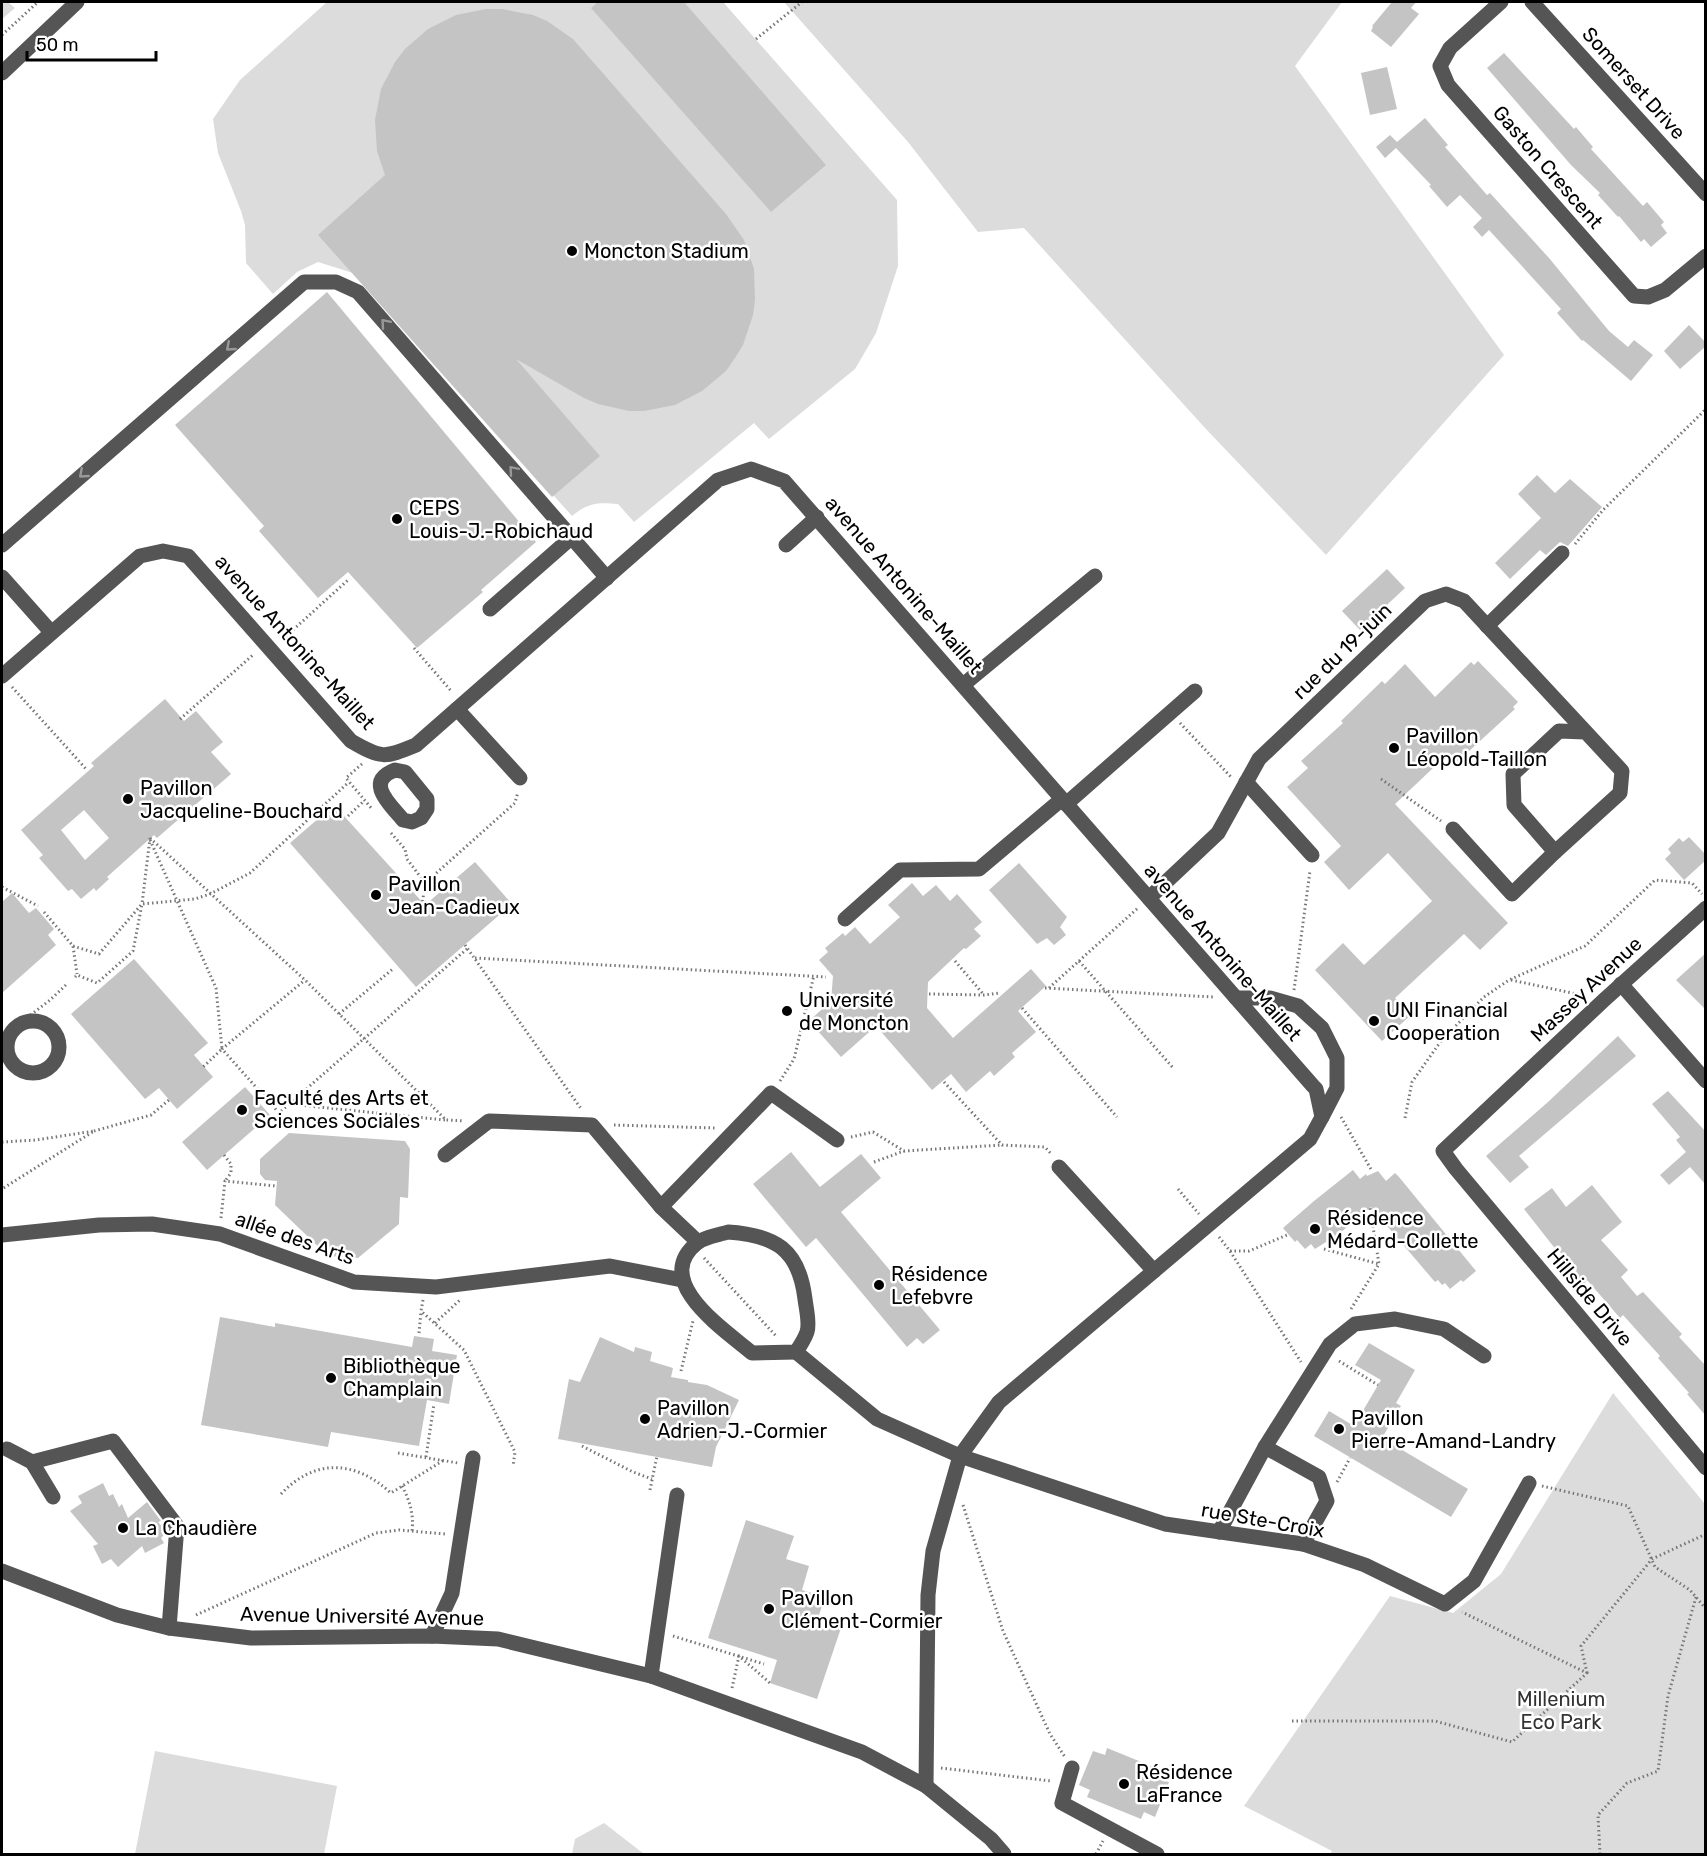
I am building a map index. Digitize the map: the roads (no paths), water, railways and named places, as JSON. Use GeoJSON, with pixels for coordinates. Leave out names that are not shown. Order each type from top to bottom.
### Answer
{"type":"FeatureCollection","features":[{"type":"Feature","properties":{"kind":"street"},"geometry":{"type":"LineString","coordinates":[[2,73],[77,2]]}},
{"type":"Feature","properties":{"kind":"street","name":"Gaston Crescent"},"geometry":{"type":"LineString","coordinates":[[1501,2],[1449,48],[1440,66],[1448,85],[1634,296],[1648,297],[1665,290],[1706,256]]}},
{"type":"Feature","properties":{"kind":"street","name":"Somerset Drive"},"geometry":{"type":"LineString","coordinates":[[1532,2],[1706,194]]}},
{"type":"Feature","properties":{"kind":"street"},"geometry":{"type":"LineString","coordinates":[[2,545],[304,282],[336,282],[358,292],[607,578]]}},
{"type":"Feature","properties":{"kind":"street","name":"avenue Antonine-Maillet"},"geometry":{"type":"LineString","coordinates":[[2,675],[140,556],[163,551],[188,556],[351,741],[373,754],[392,755],[416,745],[718,480],[751,469],[784,481],[817,517],[1316,1089],[1322,1117]]}},
{"type":"Feature","properties":{"kind":"street"},"geometry":{"type":"LineString","coordinates":[[786,545],[817,517]]}},
{"type":"Feature","properties":{"kind":"street"},"geometry":{"type":"LineString","coordinates":[[490,609],[572,537]]}},
{"type":"Feature","properties":{"kind":"street"},"geometry":{"type":"LineString","coordinates":[[1487,626],[1562,553]]}},
{"type":"Feature","properties":{"kind":"street"},"geometry":{"type":"LineString","coordinates":[[963,685],[1095,576]]}},
{"type":"Feature","properties":{"kind":"street"},"geometry":{"type":"LineString","coordinates":[[2,577],[51,632]]}},
{"type":"Feature","properties":{"kind":"street","name":"rue du 19-juin"},"geometry":{"type":"LineString","coordinates":[[1149,898],[1218,833],[1259,759],[1425,601],[1446,594],[1464,601],[1622,771],[1620,793],[1512,894],[1453,829]]}},
{"type":"Feature","properties":{"kind":"street"},"geometry":{"type":"LineString","coordinates":[[845,920],[900,870],[979,868],[1064,801],[1195,691]]}},
{"type":"Feature","properties":{"kind":"street"},"geometry":{"type":"LineString","coordinates":[[460,706],[520,778]]}},
{"type":"Feature","properties":{"kind":"street"},"geometry":{"type":"LineString","coordinates":[[1555,852],[1514,805],[1513,774],[1559,731],[1585,732]]}},
{"type":"Feature","properties":{"kind":"street"},"geometry":{"type":"LineString","coordinates":[[392,755],[395,770]]}},
{"type":"Feature","properties":{"kind":"street"},"geometry":{"type":"LineString","coordinates":[[395,770],[405,771],[427,799],[427,809],[421,818],[412,822],[403,820],[380,792],[380,783],[386,774],[395,770]]}},
{"type":"Feature","properties":{"kind":"street"},"geometry":{"type":"LineString","coordinates":[[1244,786],[1312,855]]}},
{"type":"Feature","properties":{"kind":"street","name":"Massey Avenue"},"geometry":{"type":"LineString","coordinates":[[1443,1151],[1621,984],[1706,908]]}},
{"type":"Feature","properties":{"kind":"street"},"geometry":{"type":"LineString","coordinates":[[1621,984],[1706,1081]]}},
{"type":"Feature","properties":{"kind":"street"},"geometry":{"type":"LineString","coordinates":[[926,1786],[928,1595],[933,1551],[960,1456],[999,1402],[1310,1139],[1337,1088],[1337,1058],[1322,1028],[1298,1006],[1270,998],[1236,998]]}},
{"type":"Feature","properties":{"kind":"street"},"geometry":{"type":"LineString","coordinates":[[31,1020],[48,1025],[58,1038],[60,1047],[54,1063],[48,1069],[31,1073],[15,1066],[3,1047],[16,1027],[31,1020]]}},
{"type":"Feature","properties":{"kind":"street"},"geometry":{"type":"LineString","coordinates":[[661,1207],[771,1094],[837,1140]]}},
{"type":"Feature","properties":{"kind":"street"},"geometry":{"type":"LineString","coordinates":[[445,1155],[489,1121],[592,1125],[661,1207],[696,1244]]}},
{"type":"Feature","properties":{"kind":"street","name":"Hillside Drive"},"geometry":{"type":"LineString","coordinates":[[1443,1151],[1706,1468]]}},
{"type":"Feature","properties":{"kind":"street"},"geometry":{"type":"LineString","coordinates":[[1057,1163],[1154,1271]]}},
{"type":"Feature","properties":{"kind":"street","name":"allée des Arts"},"geometry":{"type":"LineString","coordinates":[[2,1235],[99,1225],[152,1224],[220,1234],[354,1282],[436,1287],[610,1266],[682,1280]]}},
{"type":"Feature","properties":{"kind":"street"},"geometry":{"type":"LineString","coordinates":[[728,1232],[753,1233],[782,1247],[797,1263],[804,1290],[808,1330],[793,1352],[752,1353],[697,1304],[682,1280],[684,1259],[696,1244],[728,1232]]}},
{"type":"Feature","properties":{"kind":"street"},"geometry":{"type":"LineString","coordinates":[[1219,1532],[1265,1447],[1330,1344],[1355,1324],[1395,1319],[1444,1329],[1484,1356]]}},
{"type":"Feature","properties":{"kind":"street","name":"rue Ste-Croix"},"geometry":{"type":"LineString","coordinates":[[793,1352],[877,1419],[960,1456],[1165,1524],[1303,1544],[1365,1565],[1445,1604],[1474,1581],[1529,1483]]}},
{"type":"Feature","properties":{"kind":"street"},"geometry":{"type":"LineString","coordinates":[[3,1452],[32,1462],[113,1441],[177,1526],[169,1628]]}},
{"type":"Feature","properties":{"kind":"street"},"geometry":{"type":"LineString","coordinates":[[1265,1447],[1319,1477],[1327,1501],[1303,1544]]}},
{"type":"Feature","properties":{"kind":"street"},"geometry":{"type":"LineString","coordinates":[[432,1636],[452,1593],[472,1461]]}},
{"type":"Feature","properties":{"kind":"street"},"geometry":{"type":"LineString","coordinates":[[32,1462],[53,1497]]}},
{"type":"Feature","properties":{"kind":"street"},"geometry":{"type":"LineString","coordinates":[[651,1676],[676,1495]]}},
{"type":"Feature","properties":{"kind":"street","name":"Avenue Université Avenue"},"geometry":{"type":"LineString","coordinates":[[2,1571],[117,1615],[169,1628],[250,1638],[432,1636],[498,1639],[651,1676],[862,1752],[926,1786],[992,1839],[1004,1854]]}},
{"type":"Feature","properties":{"kind":"street"},"geometry":{"type":"LineString","coordinates":[[1070,1776],[1062,1803],[1157,1854]]}},
{"type":"Feature","properties":{"kind":"place","name":"Moncton Stadium"},"geometry":{"type":"Point","coordinates":[572,251]}},
{"type":"Feature","properties":{"kind":"place","name":"CEPS Louis-J.-Robichaud"},"geometry":{"type":"Point","coordinates":[397,519]}},
{"type":"Feature","properties":{"kind":"place","name":"Pavillon Léopold-Taillon"},"geometry":{"type":"Point","coordinates":[1394,748]}},
{"type":"Feature","properties":{"kind":"place","name":"Pavillon Jacqueline-Bouchard"},"geometry":{"type":"Point","coordinates":[128,799]}},
{"type":"Feature","properties":{"kind":"place","name":"Pavillon Jean-Cadieux"},"geometry":{"type":"Point","coordinates":[376,895]}},
{"type":"Feature","properties":{"kind":"place","name":"Université de Moncton"},"geometry":{"type":"Point","coordinates":[787,1011]}},
{"type":"Feature","properties":{"kind":"place","name":"UNI Financial Cooperation"},"geometry":{"type":"Point","coordinates":[1374,1021]}},
{"type":"Feature","properties":{"kind":"place","name":"Faculté des Arts et Sciences Sociales"},"geometry":{"type":"Point","coordinates":[242,1110]}},
{"type":"Feature","properties":{"kind":"place","name":"Résidence Médard-Collette"},"geometry":{"type":"Point","coordinates":[1315,1229]}},
{"type":"Feature","properties":{"kind":"place","name":"Résidence Lefebvre"},"geometry":{"type":"Point","coordinates":[879,1285]}},
{"type":"Feature","properties":{"kind":"place","name":"Bibliothèque Champlain"},"geometry":{"type":"Point","coordinates":[331,1378]}},
{"type":"Feature","properties":{"kind":"place","name":"Pavillon Adrien-J.-Cormier"},"geometry":{"type":"Point","coordinates":[645,1419]}},
{"type":"Feature","properties":{"kind":"place","name":"Pavillon Pierre-Amand-Landry"},"geometry":{"type":"Point","coordinates":[1339,1429]}},
{"type":"Feature","properties":{"kind":"place","name":"La Chaudière"},"geometry":{"type":"Point","coordinates":[123,1528]}},
{"type":"Feature","properties":{"kind":"place","name":"Pavillon Clément-Cormier"},"geometry":{"type":"Point","coordinates":[769,1609]}},
{"type":"Feature","properties":{"kind":"place","name":"Résidence LaFrance"},"geometry":{"type":"Point","coordinates":[1124,1784]}},
{"type":"Feature","properties":{"kind":"park label","name":"Millenium Eco Park"},"geometry":{"type":"Point","coordinates":[1561,1710]}}]}
